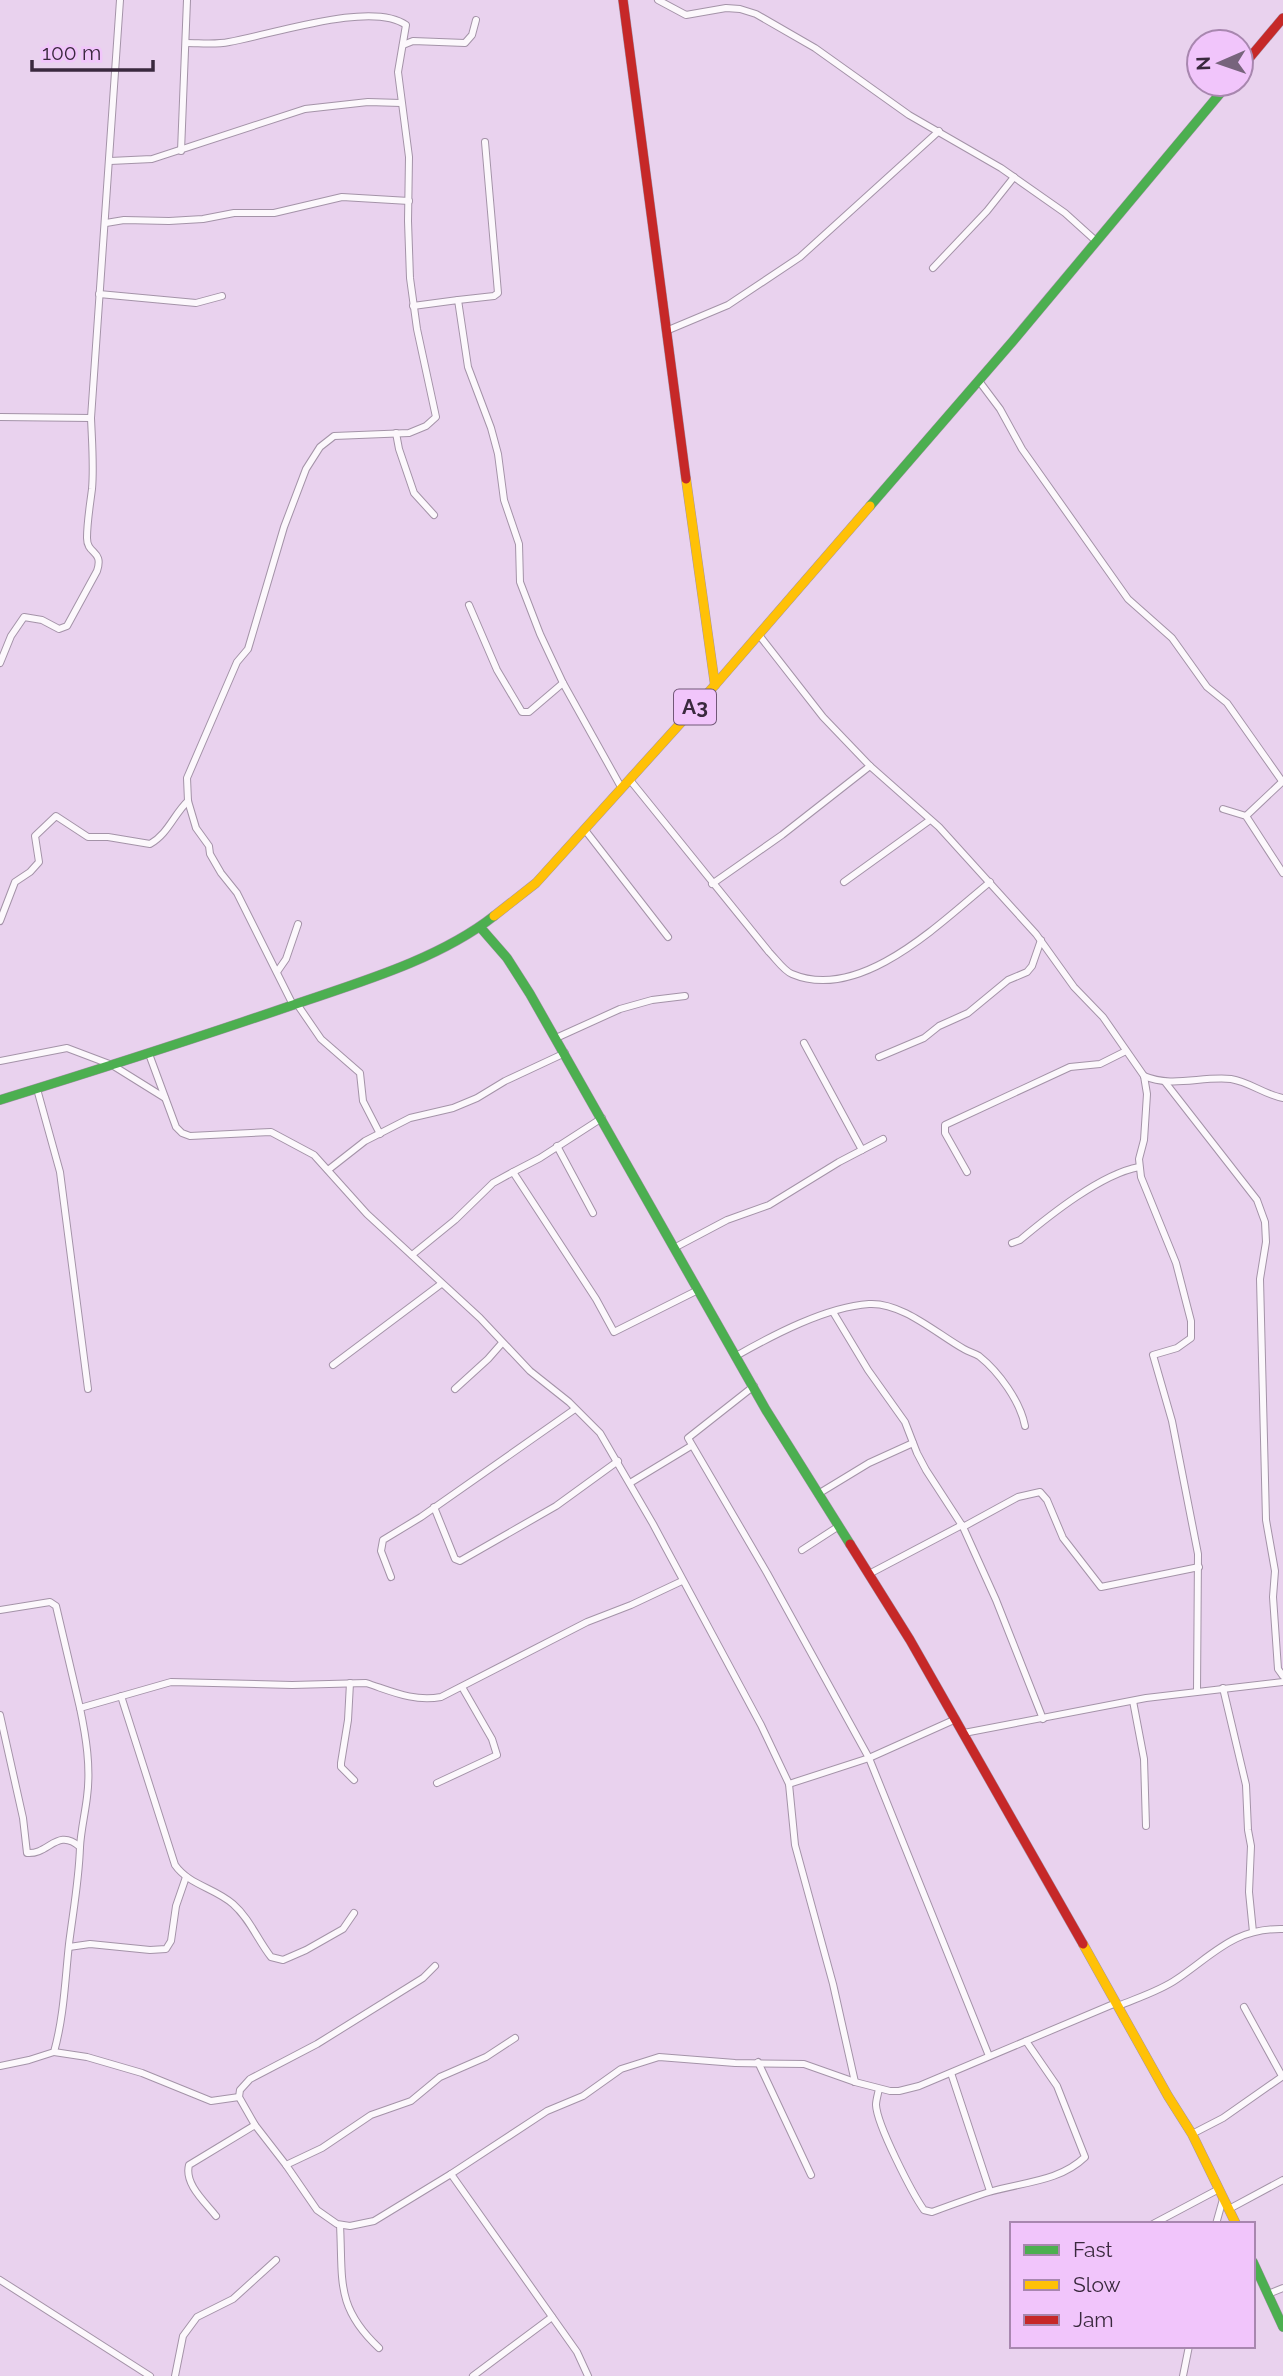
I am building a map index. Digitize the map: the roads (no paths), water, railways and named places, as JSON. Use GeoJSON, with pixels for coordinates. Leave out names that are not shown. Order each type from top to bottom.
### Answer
{"type":"FeatureCollection","features":[{"type":"Feature","properties":{"kind":"main road"},"geometry":{"type":"LineString","coordinates":[[623,0],[715,685]]}},
{"type":"Feature","properties":{"kind":"main road"},"geometry":{"type":"LineString","coordinates":[[1255,51],[1283,18]]}},
{"type":"Feature","properties":{"kind":"main road","name":"A3"},"geometry":{"type":"LineString","coordinates":[[0,1100],[149,1054],[429,954],[480,927],[536,883],[715,685],[1216,98]]}},
{"type":"Feature","properties":{"kind":"main road"},"geometry":{"type":"LineString","coordinates":[[480,927],[507,958],[556,1038],[766,1410],[956,1719],[1192,2134],[1235,2222]]}},
{"type":"Feature","properties":{"kind":"main road"},"geometry":{"type":"LineString","coordinates":[[1255,2266],[1283,2327]]}},
{"type":"Feature","properties":{"kind":"street"},"geometry":{"type":"LineString","coordinates":[[0,663],[11,636],[24,617],[42,620],[60,629],[67,626],[100,561],[86,540],[92,486],[90,418],[120,0]]}},
{"type":"Feature","properties":{"kind":"street"},"geometry":{"type":"LineString","coordinates":[[181,151],[187,0]]}},
{"type":"Feature","properties":{"kind":"street"},"geometry":{"type":"LineString","coordinates":[[658,0],[686,15],[726,8],[755,14],[815,48],[909,115],[1014,177],[1065,213],[1096,241]]}},
{"type":"Feature","properties":{"kind":"street"},"geometry":{"type":"LineString","coordinates":[[186,43],[228,43],[308,19],[352,11],[369,10],[401,19],[406,25],[398,72],[409,148],[408,201],[413,306],[436,417],[419,430],[334,436],[325,441],[306,469],[269,574],[254,635],[248,649],[237,662],[221,696],[187,778],[188,801],[195,828],[209,846],[210,854],[221,873],[237,893],[295,1004],[321,1039],[360,1073],[363,1101],[380,1133]]}},
{"type":"Feature","properties":{"kind":"street"},"geometry":{"type":"LineString","coordinates":[[403,45],[413,41],[465,43],[472,35],[475,20]]}},
{"type":"Feature","properties":{"kind":"street"},"geometry":{"type":"LineString","coordinates":[[406,33],[413,41]]}},
{"type":"Feature","properties":{"kind":"street"},"geometry":{"type":"LineString","coordinates":[[110,161],[145,161],[305,109],[368,102],[401,103]]}},
{"type":"Feature","properties":{"kind":"street"},"geometry":{"type":"LineString","coordinates":[[666,331],[728,305],[800,257],[939,131]]}},
{"type":"Feature","properties":{"kind":"street"},"geometry":{"type":"LineString","coordinates":[[413,306],[494,296],[498,293],[485,142]]}},
{"type":"Feature","properties":{"kind":"street"},"geometry":{"type":"LineString","coordinates":[[933,268],[987,211],[1014,177]]}},
{"type":"Feature","properties":{"kind":"street"},"geometry":{"type":"LineString","coordinates":[[106,223],[124,220],[169,222],[234,213],[274,213],[342,197],[408,201]]}},
{"type":"Feature","properties":{"kind":"street"},"geometry":{"type":"LineString","coordinates":[[99,295],[196,303],[222,296]]}},
{"type":"Feature","properties":{"kind":"street"},"geometry":{"type":"LineString","coordinates":[[458,300],[468,367],[491,428],[498,454],[504,500],[519,544],[520,582],[563,683],[622,789]]}},
{"type":"Feature","properties":{"kind":"street"},"geometry":{"type":"LineString","coordinates":[[978,380],[1000,409],[1021,449],[1128,599],[1172,638],[1207,687],[1227,703],[1283,781],[1246,816]]}},
{"type":"Feature","properties":{"kind":"street"},"geometry":{"type":"LineString","coordinates":[[0,417],[90,418]]}},
{"type":"Feature","properties":{"kind":"street"},"geometry":{"type":"LineString","coordinates":[[396,433],[414,493],[434,515]]}},
{"type":"Feature","properties":{"kind":"street"},"geometry":{"type":"LineString","coordinates":[[469,605],[497,670],[522,712],[528,712],[563,683]]}},
{"type":"Feature","properties":{"kind":"street"},"geometry":{"type":"LineString","coordinates":[[758,634],[823,717],[870,766],[930,820],[1041,940],[1074,987],[1103,1017],[1144,1076],[1147,1094],[1139,1167],[1176,1263],[1191,1321],[1191,1338],[1187,1343],[1153,1355],[1172,1421],[1194,1529],[1199,1567],[1198,1691]]}},
{"type":"Feature","properties":{"kind":"street"},"geometry":{"type":"LineString","coordinates":[[712,884],[782,835],[870,766]]}},
{"type":"Feature","properties":{"kind":"street"},"geometry":{"type":"LineString","coordinates":[[629,780],[644,795],[769,953],[790,974],[824,979],[857,975],[878,966],[932,929],[990,882]]}},
{"type":"Feature","properties":{"kind":"street"},"geometry":{"type":"LineString","coordinates":[[0,921],[15,882],[35,869],[39,862],[36,836],[56,816],[88,837],[108,837],[150,844],[164,833],[188,801]]}},
{"type":"Feature","properties":{"kind":"street"},"geometry":{"type":"LineString","coordinates":[[1223,809],[1246,816],[1283,873]]}},
{"type":"Feature","properties":{"kind":"street"},"geometry":{"type":"LineString","coordinates":[[844,882],[930,820]]}},
{"type":"Feature","properties":{"kind":"street"},"geometry":{"type":"LineString","coordinates":[[585,830],[668,937]]}},
{"type":"Feature","properties":{"kind":"street"},"geometry":{"type":"LineString","coordinates":[[277,972],[286,959],[298,924]]}},
{"type":"Feature","properties":{"kind":"street"},"geometry":{"type":"LineString","coordinates":[[879,1057],[924,1038],[939,1026],[968,1013],[1008,980],[1027,972],[1032,967],[1041,940]]}},
{"type":"Feature","properties":{"kind":"street"},"geometry":{"type":"LineString","coordinates":[[556,1038],[620,1009],[652,1000],[685,996]]}},
{"type":"Feature","properties":{"kind":"street"},"geometry":{"type":"LineString","coordinates":[[804,1043],[862,1150]]}},
{"type":"Feature","properties":{"kind":"street"},"geometry":{"type":"LineString","coordinates":[[0,1061],[67,1048],[112,1065],[164,1098]]}},
{"type":"Feature","properties":{"kind":"street"},"geometry":{"type":"LineString","coordinates":[[967,1172],[945,1133],[945,1125],[1070,1067],[1100,1064],[1126,1051]]}},
{"type":"Feature","properties":{"kind":"street"},"geometry":{"type":"LineString","coordinates":[[328,1170],[365,1141],[410,1118],[453,1108],[477,1098],[505,1081],[565,1053]]}},
{"type":"Feature","properties":{"kind":"street"},"geometry":{"type":"LineString","coordinates":[[149,1054],[176,1127],[185,1135],[271,1132],[314,1155],[367,1214],[600,1433],[618,1461],[761,1725],[789,1784],[795,1844],[833,1984],[855,2082]]}},
{"type":"Feature","properties":{"kind":"street"},"geometry":{"type":"LineString","coordinates":[[1144,1076],[1165,1082],[1235,1080],[1283,1098]]}},
{"type":"Feature","properties":{"kind":"street"},"geometry":{"type":"LineString","coordinates":[[1165,1082],[1256,1200],[1265,1222],[1266,1242],[1260,1279],[1266,1520],[1275,1571],[1273,1604],[1278,1669],[1271,1683]]}},
{"type":"Feature","properties":{"kind":"street"},"geometry":{"type":"LineString","coordinates":[[37,1089],[60,1172],[88,1389]]}},
{"type":"Feature","properties":{"kind":"street"},"geometry":{"type":"LineString","coordinates":[[412,1255],[455,1220],[493,1183],[601,1118]]}},
{"type":"Feature","properties":{"kind":"street"},"geometry":{"type":"LineString","coordinates":[[674,1248],[727,1220],[769,1205],[839,1162],[883,1139]]}},
{"type":"Feature","properties":{"kind":"street"},"geometry":{"type":"LineString","coordinates":[[557,1146],[593,1213]]}},
{"type":"Feature","properties":{"kind":"street"},"geometry":{"type":"LineString","coordinates":[[1012,1242],[1020,1240],[1068,1203],[1115,1175],[1139,1167]]}},
{"type":"Feature","properties":{"kind":"street"},"geometry":{"type":"LineString","coordinates":[[513,1172],[596,1299],[614,1332],[698,1290]]}},
{"type":"Feature","properties":{"kind":"street"},"geometry":{"type":"LineString","coordinates":[[333,1365],[441,1284]]}},
{"type":"Feature","properties":{"kind":"street"},"geometry":{"type":"LineString","coordinates":[[736,1356],[833,1312],[859,1305],[888,1306],[978,1355],[1010,1392],[1022,1412],[1025,1426]]}},
{"type":"Feature","properties":{"kind":"street"},"geometry":{"type":"LineString","coordinates":[[833,1312],[905,1422],[926,1470],[962,1526],[991,1588],[1043,1718]]}},
{"type":"Feature","properties":{"kind":"street"},"geometry":{"type":"LineString","coordinates":[[455,1389],[502,1343]]}},
{"type":"Feature","properties":{"kind":"street"},"geometry":{"type":"LineString","coordinates":[[754,1386],[688,1438],[767,1573],[869,1758],[989,2056]]}},
{"type":"Feature","properties":{"kind":"street"},"geometry":{"type":"LineString","coordinates":[[391,1577],[381,1551],[383,1540],[575,1409]]}},
{"type":"Feature","properties":{"kind":"street"},"geometry":{"type":"LineString","coordinates":[[818,1494],[869,1463],[913,1443]]}},
{"type":"Feature","properties":{"kind":"street"},"geometry":{"type":"LineString","coordinates":[[630,1483],[691,1446]]}},
{"type":"Feature","properties":{"kind":"street"},"geometry":{"type":"LineString","coordinates":[[434,1507],[455,1559],[460,1561],[556,1506],[618,1461]]}},
{"type":"Feature","properties":{"kind":"street"},"geometry":{"type":"LineString","coordinates":[[869,1574],[1018,1497],[1040,1492],[1047,1500],[1063,1538],[1101,1587],[1199,1567]]}},
{"type":"Feature","properties":{"kind":"street"},"geometry":{"type":"LineString","coordinates":[[802,1550],[839,1526]]}},
{"type":"Feature","properties":{"kind":"street"},"geometry":{"type":"LineString","coordinates":[[80,1708],[158,1684],[183,1681],[230,1685],[366,1683],[398,1695],[426,1699],[441,1697],[587,1622],[682,1581]]}},
{"type":"Feature","properties":{"kind":"street"},"geometry":{"type":"LineString","coordinates":[[0,1610],[50,1602],[57,1606],[88,1745],[87,1799],[81,1826],[79,1875],[64,2002],[54,2052]]}},
{"type":"Feature","properties":{"kind":"street"},"geometry":{"type":"LineString","coordinates":[[1278,1669],[1283,1676]]}},
{"type":"Feature","properties":{"kind":"street"},"geometry":{"type":"LineString","coordinates":[[964,1733],[1133,1701],[1283,1682]]}},
{"type":"Feature","properties":{"kind":"street"},"geometry":{"type":"LineString","coordinates":[[350,1683],[341,1767],[354,1780]]}},
{"type":"Feature","properties":{"kind":"street"},"geometry":{"type":"LineString","coordinates":[[438,1783],[497,1755],[492,1739],[462,1687]]}},
{"type":"Feature","properties":{"kind":"street"},"geometry":{"type":"LineString","coordinates":[[1223,1688],[1246,1785],[1253,1932]]}},
{"type":"Feature","properties":{"kind":"street"},"geometry":{"type":"LineString","coordinates":[[121,1696],[175,1865],[186,1877],[217,1892],[234,1905],[248,1920],[271,1957],[277,1961],[306,1950],[343,1929],[354,1913]]}},
{"type":"Feature","properties":{"kind":"street"},"geometry":{"type":"LineString","coordinates":[[1133,1701],[1144,1759],[1146,1826]]}},
{"type":"Feature","properties":{"kind":"street"},"geometry":{"type":"LineString","coordinates":[[0,1715],[23,1818],[27,1853],[34,1853],[65,1839],[80,1847]]}},
{"type":"Feature","properties":{"kind":"street"},"geometry":{"type":"LineString","coordinates":[[789,1784],[869,1758],[956,1719]]}},
{"type":"Feature","properties":{"kind":"street"},"geometry":{"type":"LineString","coordinates":[[69,1947],[90,1944],[166,1949],[171,1941],[176,1906],[186,1877]]}},
{"type":"Feature","properties":{"kind":"street"},"geometry":{"type":"LineString","coordinates":[[435,1966],[423,1978],[317,2043],[250,2079],[240,2090],[239,2097],[256,2125],[317,2210],[340,2225],[374,2221],[547,2111],[583,2096],[621,2069],[647,2059],[675,2056],[735,2063],[804,2064],[855,2082],[899,2091],[951,2073],[1176,1981],[1207,1955],[1253,1932],[1283,1929]]}},
{"type":"Feature","properties":{"kind":"street"},"geometry":{"type":"LineString","coordinates":[[1192,2134],[1223,2118],[1283,2076],[1244,2007]]}},
{"type":"Feature","properties":{"kind":"street"},"geometry":{"type":"LineString","coordinates":[[286,2165],[322,2148],[371,2115],[411,2101],[440,2077],[486,2057],[515,2038]]}},
{"type":"Feature","properties":{"kind":"street"},"geometry":{"type":"LineString","coordinates":[[878,2088],[876,2105],[879,2116],[895,2156],[924,2210],[932,2211],[990,2191],[1051,2178],[1074,2168],[1085,2157],[1057,2086],[1026,2041]]}},
{"type":"Feature","properties":{"kind":"street"},"geometry":{"type":"LineString","coordinates":[[0,2066],[54,2052],[87,2057],[142,2073],[211,2101],[239,2097]]}},
{"type":"Feature","properties":{"kind":"street"},"geometry":{"type":"LineString","coordinates":[[758,2063],[811,2175]]}},
{"type":"Feature","properties":{"kind":"street"},"geometry":{"type":"LineString","coordinates":[[951,2073],[990,2191]]}},
{"type":"Feature","properties":{"kind":"street"},"geometry":{"type":"LineString","coordinates":[[216,2217],[190,2180],[187,2173],[189,2165],[256,2125]]}},
{"type":"Feature","properties":{"kind":"street"},"geometry":{"type":"LineString","coordinates":[[451,2174],[577,2352],[588,2376]]}},
{"type":"Feature","properties":{"kind":"street"},"geometry":{"type":"LineString","coordinates":[[1229,2209],[1283,2180]]}},
{"type":"Feature","properties":{"kind":"street"},"geometry":{"type":"LineString","coordinates":[[1157,2222],[1221,2193]]}},
{"type":"Feature","properties":{"kind":"street"},"geometry":{"type":"LineString","coordinates":[[1216,2222],[1221,2193]]}},
{"type":"Feature","properties":{"kind":"street"},"geometry":{"type":"LineString","coordinates":[[340,2225],[342,2285],[347,2307],[360,2328],[379,2348]]}},
{"type":"Feature","properties":{"kind":"street"},"geometry":{"type":"LineString","coordinates":[[175,2376],[183,2336],[197,2318],[233,2299],[276,2260]]}},
{"type":"Feature","properties":{"kind":"street"},"geometry":{"type":"LineString","coordinates":[[0,2280],[150,2376]]}},
{"type":"Feature","properties":{"kind":"street"},"geometry":{"type":"LineString","coordinates":[[1268,2294],[1283,2288]]}},
{"type":"Feature","properties":{"kind":"street"},"geometry":{"type":"LineString","coordinates":[[473,2376],[552,2317]]}},
{"type":"Feature","properties":{"kind":"street"},"geometry":{"type":"LineString","coordinates":[[1183,2376],[1189,2348]]}}]}
